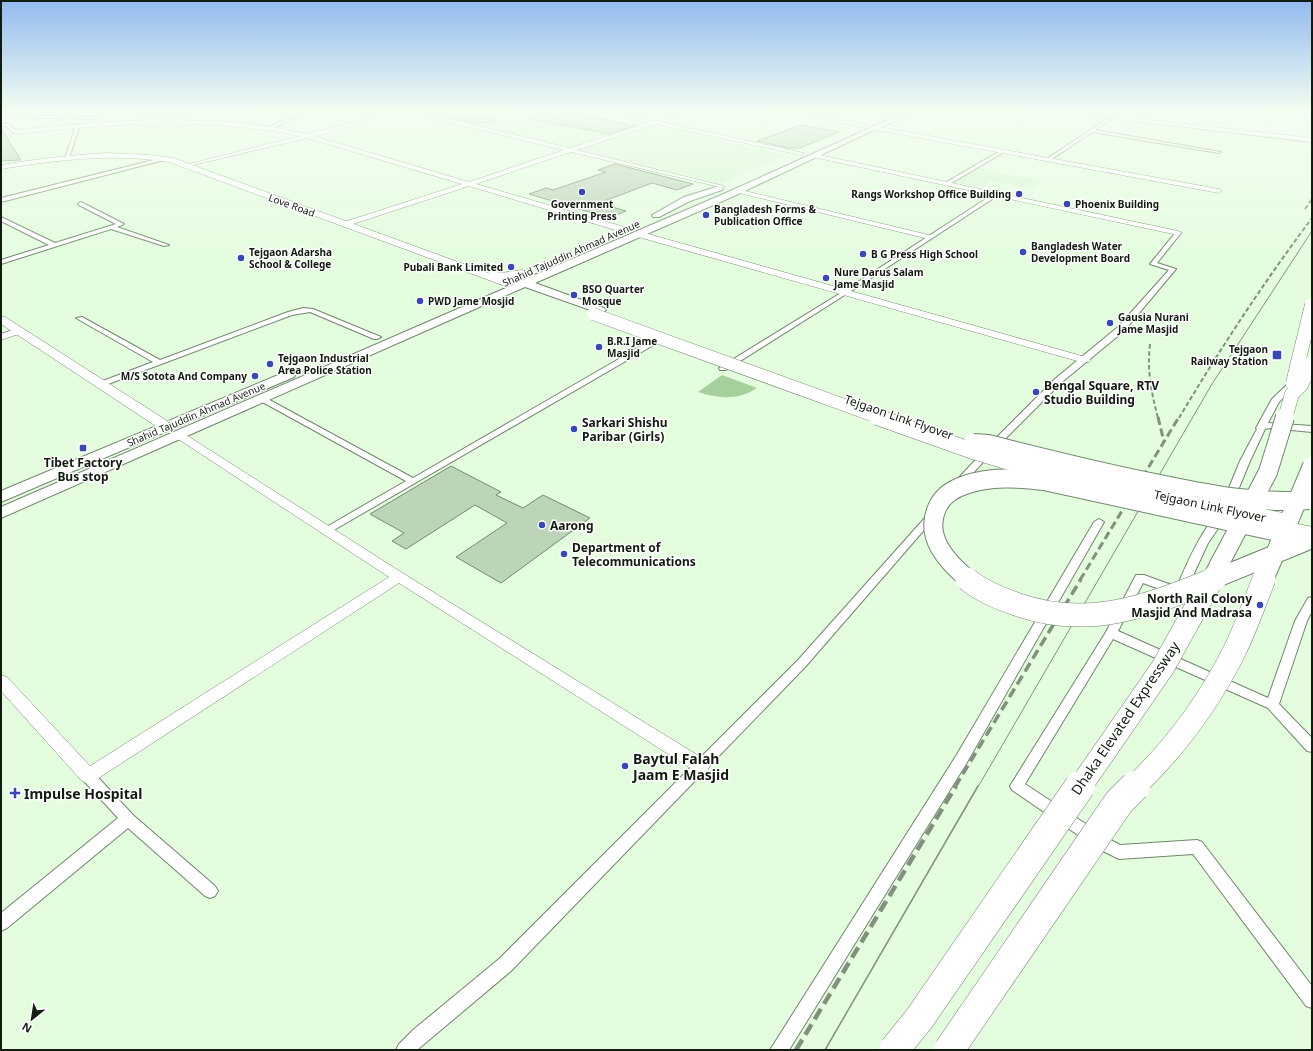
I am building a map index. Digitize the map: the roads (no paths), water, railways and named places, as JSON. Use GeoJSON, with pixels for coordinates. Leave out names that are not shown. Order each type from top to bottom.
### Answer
{"type":"FeatureCollection","features":[{"type":"Feature","properties":{"kind":"highway"},"geometry":{"type":"LineString","coordinates":[[1292,394],[1293,379],[1297,370],[1312,304]]}},
{"type":"Feature","properties":{"kind":"highway","name":"Dhaka Elevated Expressway"},"geometry":{"type":"LineString","coordinates":[[894,1050],[919,1019],[1163,666],[1191,619],[1268,472],[1292,394],[1301,384],[1312,362]]}},
{"type":"Feature","properties":{"kind":"highway"},"geometry":{"type":"LineString","coordinates":[[973,443],[988,444],[1121,477],[1216,495],[1255,500],[1312,500]]}},
{"type":"Feature","properties":{"kind":"highway"},"geometry":{"type":"LineString","coordinates":[[950,1050],[1119,802],[1161,760],[1205,704],[1235,649],[1312,466]]}},
{"type":"Feature","properties":{"kind":"highway"},"geometry":{"type":"LineString","coordinates":[[1282,533],[1044,482],[1014,478],[978,481],[958,488],[944,497],[935,508],[932,522],[938,544],[944,555],[966,578],[985,590],[1008,601],[1056,614],[1078,616],[1115,613],[1142,606],[1177,594],[1312,539]]}},
{"type":"Feature","properties":{"kind":"main road","name":"Love Road"},"geometry":{"type":"LineString","coordinates":[[1,167],[51,160]]}},
{"type":"Feature","properties":{"kind":"main road","name":"Love Road"},"geometry":{"type":"LineString","coordinates":[[166,160],[187,166],[347,224],[512,286]]}},
{"type":"Feature","properties":{"kind":"main road"},"geometry":{"type":"LineString","coordinates":[[765,168],[784,160]]}},
{"type":"Feature","properties":{"kind":"main road","name":"Shahid Tajuddin Ahmad Avenue"},"geometry":{"type":"LineString","coordinates":[[611,236],[734,193],[806,160]]}},
{"type":"Feature","properties":{"kind":"main road"},"geometry":{"type":"LineString","coordinates":[[726,185],[719,189],[719,193],[734,193]]}},
{"type":"Feature","properties":{"kind":"main road","name":"Shahid Tajuddin Ahmad Avenue"},"geometry":{"type":"LineString","coordinates":[[645,221],[682,202],[726,185]]}},
{"type":"Feature","properties":{"kind":"main road"},"geometry":{"type":"LineString","coordinates":[[701,194],[712,196],[712,200],[708,203]]}},
{"type":"Feature","properties":{"kind":"main road","name":"Shahid Tajuddin Ahmad Avenue"},"geometry":{"type":"LineString","coordinates":[[1,497],[377,336],[512,286],[581,258],[631,230]]}},
{"type":"Feature","properties":{"kind":"main road"},"geometry":{"type":"LineString","coordinates":[[545,293],[546,279],[553,274],[579,262],[581,258]]}},
{"type":"Feature","properties":{"kind":"main road"},"geometry":{"type":"LineString","coordinates":[[441,259],[460,262],[497,276],[529,272]]}},
{"type":"Feature","properties":{"kind":"main road","name":"Shahid Tajuddin Ahmad Avenue"},"geometry":{"type":"LineString","coordinates":[[1,513],[412,332],[512,286],[529,272],[556,260]]}},
{"type":"Feature","properties":{"kind":"main road"},"geometry":{"type":"LineString","coordinates":[[512,286],[531,292],[545,293]]}},
{"type":"Feature","properties":{"kind":"main road"},"geometry":{"type":"LineString","coordinates":[[512,286],[545,293],[596,312]]}},
{"type":"Feature","properties":{"kind":"main road","name":"Tejgaon Link Flyover"},"geometry":{"type":"LineString","coordinates":[[596,312],[1039,465],[1106,483],[1231,511],[1312,527]]}},
{"type":"Feature","properties":{"kind":"main road","name":"Tejgaon Link Flyover"},"geometry":{"type":"LineString","coordinates":[[596,312],[812,394],[963,448],[1014,464],[1180,508],[1312,535]]}},
{"type":"Feature","properties":{"kind":"main road"},"geometry":{"type":"LineString","coordinates":[[1,319],[103,384],[166,427]]}},
{"type":"Feature","properties":{"kind":"main road"},"geometry":{"type":"LineString","coordinates":[[400,327],[412,332]]}},
{"type":"Feature","properties":{"kind":"street"},"geometry":{"type":"LineString","coordinates":[[1,200],[158,160]]}},
{"type":"Feature","properties":{"kind":"street"},"geometry":{"type":"LineString","coordinates":[[187,166],[211,160]]}},
{"type":"Feature","properties":{"kind":"street"},"geometry":{"type":"LineString","coordinates":[[389,160],[1085,360]]}},
{"type":"Feature","properties":{"kind":"street"},"geometry":{"type":"LineString","coordinates":[[347,224],[544,160]]}},
{"type":"Feature","properties":{"kind":"street"},"geometry":{"type":"LineString","coordinates":[[613,160],[726,185]]}},
{"type":"Feature","properties":{"kind":"street"},"geometry":{"type":"LineString","coordinates":[[405,1050],[419,1036],[505,965],[701,766],[802,663],[978,462],[1059,380],[1121,329],[1173,269],[1153,264],[1178,233],[834,160]]}},
{"type":"Feature","properties":{"kind":"street"},"geometry":{"type":"LineString","coordinates":[[946,184],[988,160]]}},
{"type":"Feature","properties":{"kind":"street"},"geometry":{"type":"LineString","coordinates":[[1047,160],[1219,191]]}},
{"type":"Feature","properties":{"kind":"street"},"geometry":{"type":"LineString","coordinates":[[734,193],[929,237]]}},
{"type":"Feature","properties":{"kind":"street"},"geometry":{"type":"LineString","coordinates":[[723,368],[846,292],[997,194]]}},
{"type":"Feature","properties":{"kind":"street"},"geometry":{"type":"LineString","coordinates":[[1,262],[122,224],[81,204]]}},
{"type":"Feature","properties":{"kind":"street"},"geometry":{"type":"LineString","coordinates":[[1,219],[54,245]]}},
{"type":"Feature","properties":{"kind":"street"},"geometry":{"type":"LineString","coordinates":[[110,228],[166,245]]}},
{"type":"Feature","properties":{"kind":"street"},"geometry":{"type":"LineString","coordinates":[[103,384],[290,313],[303,310],[311,310],[377,336]]}},
{"type":"Feature","properties":{"kind":"street"},"geometry":{"type":"LineString","coordinates":[[80,318],[160,363]]}},
{"type":"Feature","properties":{"kind":"street"},"geometry":{"type":"LineString","coordinates":[[1,337],[19,331]]}},
{"type":"Feature","properties":{"kind":"street"},"geometry":{"type":"LineString","coordinates":[[327,531],[653,343]]}},
{"type":"Feature","properties":{"kind":"street"},"geometry":{"type":"LineString","coordinates":[[1312,366],[1275,401],[1260,428],[1224,513],[1214,524],[1188,572],[1180,592],[1140,578],[1111,633],[1017,786],[1102,843],[1119,852],[1197,847],[1312,1000]]}},
{"type":"Feature","properties":{"kind":"street"},"geometry":{"type":"LineString","coordinates":[[261,399],[412,481]]}},
{"type":"Feature","properties":{"kind":"street"},"geometry":{"type":"LineString","coordinates":[[1260,428],[1270,425],[1312,428]]}},
{"type":"Feature","properties":{"kind":"street"},"geometry":{"type":"LineString","coordinates":[[179,435],[399,577],[701,766]]}},
{"type":"Feature","properties":{"kind":"street"},"geometry":{"type":"LineString","coordinates":[[1224,513],[1312,531]]}},
{"type":"Feature","properties":{"kind":"street"},"geometry":{"type":"LineString","coordinates":[[779,1050],[961,760],[1099,522]]}},
{"type":"Feature","properties":{"kind":"street"},"geometry":{"type":"LineString","coordinates":[[88,776],[399,577]]}},
{"type":"Feature","properties":{"kind":"street"},"geometry":{"type":"LineString","coordinates":[[1272,705],[1301,621],[1312,601]]}},
{"type":"Feature","properties":{"kind":"street"},"geometry":{"type":"LineString","coordinates":[[1111,633],[1272,705],[1312,747]]}},
{"type":"Feature","properties":{"kind":"street"},"geometry":{"type":"LineString","coordinates":[[1,681],[128,819],[210,891]]}},
{"type":"Feature","properties":{"kind":"street"},"geometry":{"type":"LineString","coordinates":[[1,923],[128,819]]}},
{"type":"Feature","properties":{"kind":"tram line"},"geometry":{"type":"LineString","coordinates":[[978,787],[1212,384],[1312,231]]}},
{"type":"Feature","properties":{"kind":"tram line"},"geometry":{"type":"LineString","coordinates":[[825,1050],[978,786]]}},
{"type":"Feature","properties":{"kind":"railway"},"geometry":{"type":"LineString","coordinates":[[1305,209],[1312,199]]}},
{"type":"Feature","properties":{"kind":"railway"},"geometry":{"type":"LineString","coordinates":[[1179,418],[1243,316],[1312,218]]}},
{"type":"Feature","properties":{"kind":"railway"},"geometry":{"type":"LineString","coordinates":[[1150,344],[1150,381],[1158,418]]}},
{"type":"Feature","properties":{"kind":"railway"},"geometry":{"type":"LineString","coordinates":[[1158,417],[1164,442]]}},
{"type":"Feature","properties":{"kind":"railway"},"geometry":{"type":"LineString","coordinates":[[1164,442],[1179,417]]}},
{"type":"Feature","properties":{"kind":"railway"},"geometry":{"type":"LineString","coordinates":[[1080,580],[1164,442]]}},
{"type":"Feature","properties":{"kind":"railway"},"geometry":{"type":"LineString","coordinates":[[955,787],[1081,579]]}},
{"type":"Feature","properties":{"kind":"railway"},"geometry":{"type":"LineString","coordinates":[[796,1050],[956,786]]}},
{"type":"Feature","properties":{"kind":"place","name":"Government Printing Press"},"geometry":{"type":"Point","coordinates":[582,192]}},
{"type":"Feature","properties":{"kind":"place","name":"Rangs Workshop Office Building"},"geometry":{"type":"Point","coordinates":[1019,194]}},
{"type":"Feature","properties":{"kind":"place","name":"Phoenix Building"},"geometry":{"type":"Point","coordinates":[1067,204]}},
{"type":"Feature","properties":{"kind":"place","name":"Bangladesh Forms & Publication Office"},"geometry":{"type":"Point","coordinates":[706,215]}},
{"type":"Feature","properties":{"kind":"place","name":"Bangladesh Water Development Board"},"geometry":{"type":"Point","coordinates":[1023,252]}},
{"type":"Feature","properties":{"kind":"place","name":"B G Press High School"},"geometry":{"type":"Point","coordinates":[863,254]}},
{"type":"Feature","properties":{"kind":"place","name":"Tejgaon Adarsha School & College"},"geometry":{"type":"Point","coordinates":[241,258]}},
{"type":"Feature","properties":{"kind":"place","name":"Pubali Bank Limited"},"geometry":{"type":"Point","coordinates":[511,267]}},
{"type":"Feature","properties":{"kind":"place","name":"Nure Darus Salam Jame Masjid"},"geometry":{"type":"Point","coordinates":[826,278]}},
{"type":"Feature","properties":{"kind":"place","name":"BSO Quarter Mosque"},"geometry":{"type":"Point","coordinates":[574,295]}},
{"type":"Feature","properties":{"kind":"place","name":"PWD Jame Mosjid"},"geometry":{"type":"Point","coordinates":[420,301]}},
{"type":"Feature","properties":{"kind":"place","name":"Gausia Nurani Jame Masjid"},"geometry":{"type":"Point","coordinates":[1110,323]}},
{"type":"Feature","properties":{"kind":"place","name":"B.R.I Jame Masjid"},"geometry":{"type":"Point","coordinates":[599,347]}},
{"type":"Feature","properties":{"kind":"place","name":"Tejgaon Railway Station"},"geometry":{"type":"Point","coordinates":[1277,355]}},
{"type":"Feature","properties":{"kind":"place","name":"Tejgaon Industrial Area Police Station"},"geometry":{"type":"Point","coordinates":[270,364]}},
{"type":"Feature","properties":{"kind":"place","name":"M/S Sotota And Company"},"geometry":{"type":"Point","coordinates":[255,376]}},
{"type":"Feature","properties":{"kind":"place","name":"Bengal Square, RTV Studio Building"},"geometry":{"type":"Point","coordinates":[1036,392]}},
{"type":"Feature","properties":{"kind":"place","name":"Sarkari Shishu Paribar (Girls)"},"geometry":{"type":"Point","coordinates":[574,429]}},
{"type":"Feature","properties":{"kind":"place","name":"Tibet Factory Bus stop"},"geometry":{"type":"Point","coordinates":[83,448]}},
{"type":"Feature","properties":{"kind":"place","name":"Aarong"},"geometry":{"type":"Point","coordinates":[542,525]}},
{"type":"Feature","properties":{"kind":"place","name":"Department of Telecommunications"},"geometry":{"type":"Point","coordinates":[564,554]}},
{"type":"Feature","properties":{"kind":"place","name":"North Rail Colony Masjid And Madrasa"},"geometry":{"type":"Point","coordinates":[1260,605]}},
{"type":"Feature","properties":{"kind":"place","name":"Baytul Falah Jaam E Masjid"},"geometry":{"type":"Point","coordinates":[625,766]}},
{"type":"Feature","properties":{"kind":"place","name":"Impulse Hospital"},"geometry":{"type":"Point","coordinates":[15,793]}}]}
